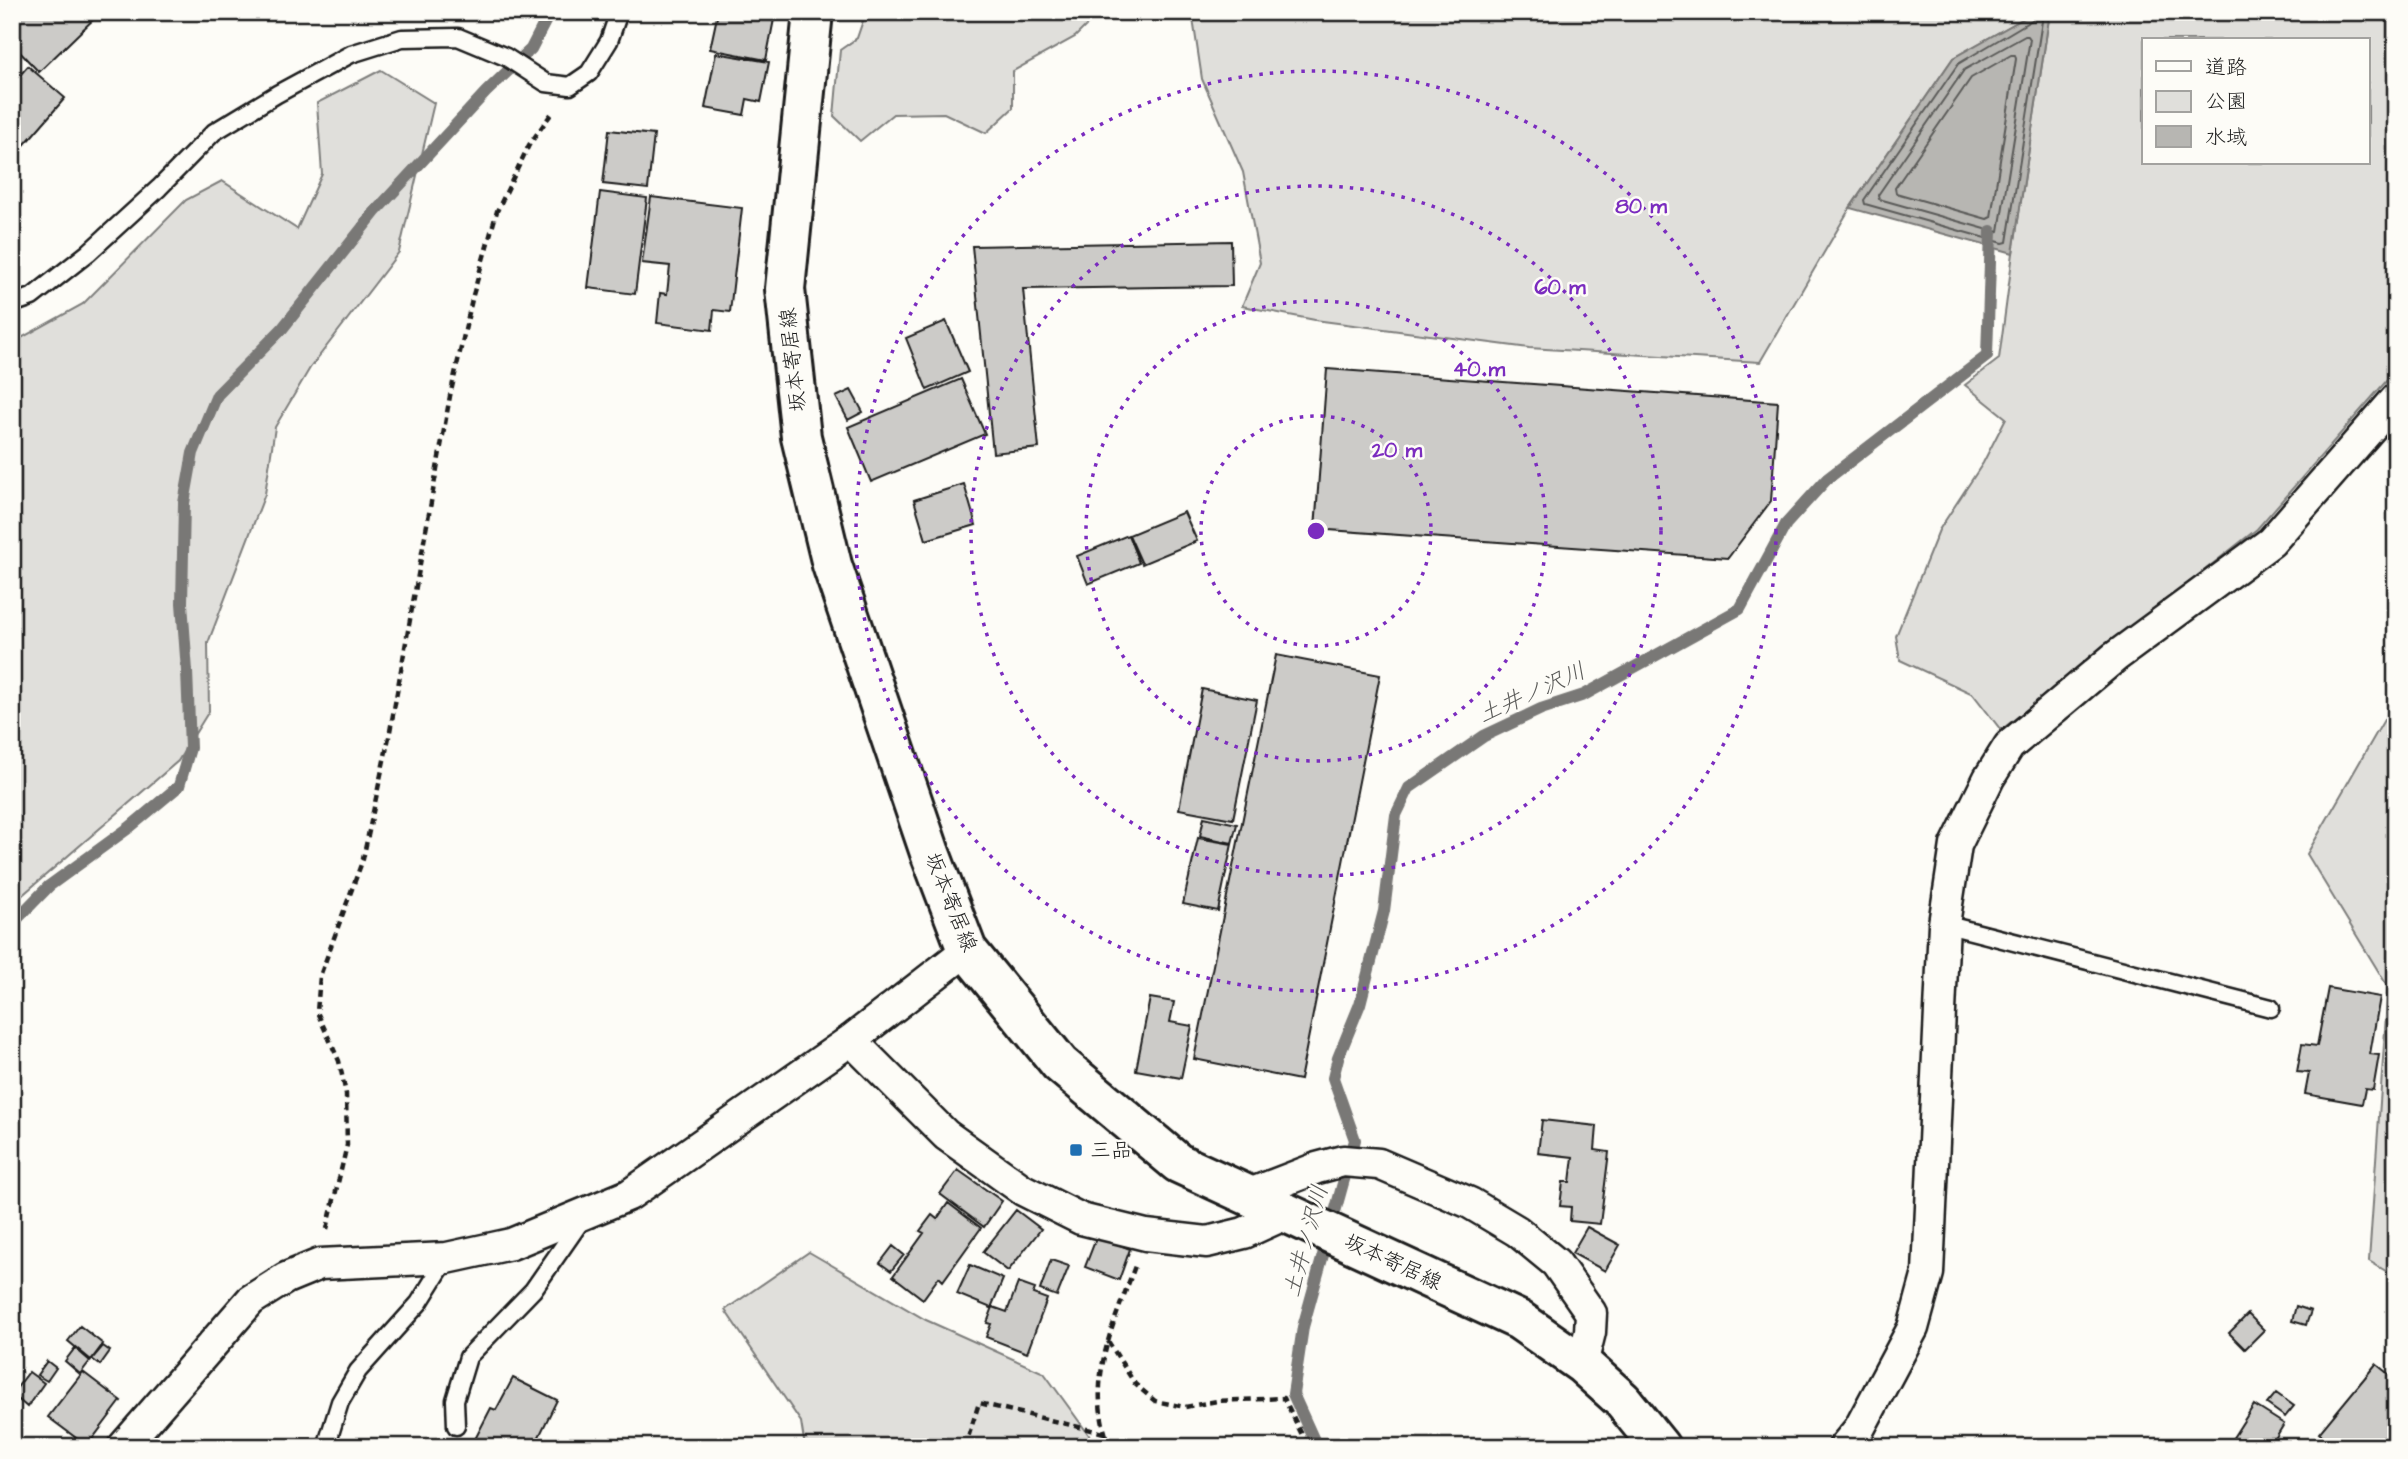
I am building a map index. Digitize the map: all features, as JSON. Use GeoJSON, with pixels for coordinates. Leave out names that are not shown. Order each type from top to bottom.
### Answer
{"type":"FeatureCollection","features":[{"type":"Feature","properties":{"kind":"main road","name":"坂本寄居線"},"geometry":{"type":"LineString","coordinates":[[813,12],[785,289],[802,437],[832,565],[930,853],[967,950],[1060,1064],[1178,1163],[1519,1320],[1582,1364],[1622,1400],[1660,1447]]}},
{"type":"Feature","properties":{"kind":"street"},"geometry":{"type":"LineString","coordinates":[[1843,1447],[1858,1429],[1913,1328],[1928,1273],[1944,924],[1956,845],[1989,778],[2009,746],[2115,657],[2271,542],[2396,399]]}},
{"type":"Feature","properties":{"kind":"street"},"geometry":{"type":"LineString","coordinates":[[123,1447],[251,1300],[286,1278],[320,1264],[447,1258],[511,1244],[629,1195],[851,1040],[967,950]]}},
{"type":"Feature","properties":{"kind":"street"},"geometry":{"type":"LineString","coordinates":[[851,1040],[946,1135],[1023,1190],[1081,1219],[1146,1235],[1207,1242],[1244,1233],[1288,1213]]}},
{"type":"Feature","properties":{"kind":"street"},"geometry":{"type":"LineString","coordinates":[[1247,1195],[1343,1161],[1379,1164],[1470,1203],[1517,1231],[1556,1263],[1591,1313],[1590,1332],[1582,1364]]}},
{"type":"Feature","properties":{"kind":"lane"},"geometry":{"type":"LineString","coordinates":[[12,304],[32,297],[88,253],[159,188],[214,132],[351,54],[402,38],[458,37],[506,57],[545,83],[570,86],[589,73],[609,41],[619,12]]}},
{"type":"Feature","properties":{"kind":"lane"},"geometry":{"type":"LineString","coordinates":[[1944,924],[2271,1008]]}},
{"type":"Feature","properties":{"kind":"lane"},"geometry":{"type":"LineString","coordinates":[[456,1426],[456,1401],[468,1357],[533,1290],[586,1213]]}},
{"type":"Feature","properties":{"kind":"lane"},"geometry":{"type":"LineString","coordinates":[[326,1447],[340,1402],[358,1371],[419,1303],[447,1258]]}},
{"type":"Feature","properties":{"kind":"path"},"geometry":{"type":"LineString","coordinates":[[320,1264],[347,1145],[346,1094],[340,1061],[317,1012],[320,976],[363,859],[389,737],[450,396],[473,295],[497,211],[529,145],[570,86]]}},
{"type":"Feature","properties":{"kind":"path"},"geometry":{"type":"LineString","coordinates":[[1110,1447],[1101,1409],[1099,1376],[1108,1340],[1146,1235]]}},
{"type":"Feature","properties":{"kind":"path"},"geometry":{"type":"LineString","coordinates":[[1108,1340],[1135,1384],[1155,1401],[1185,1407],[1217,1401],[1284,1398],[1308,1447]]}},
{"type":"Feature","properties":{"kind":"path"},"geometry":{"type":"LineString","coordinates":[[965,1447],[979,1403],[1105,1433]]}},
{"type":"Feature","properties":{"kind":"green space"},"geometry":{"type":"Polygon","coordinates":[[[866,12],[1100,12],[1075,37],[1013,71],[1013,108],[986,133],[944,113],[893,114],[860,141],[834,116],[840,50],[857,38],[866,12]]]}},
{"type":"Feature","properties":{"kind":"green space"},"geometry":{"type":"Polygon","coordinates":[[[1192,12],[2035,12],[1953,58],[1850,208],[1760,362],[1529,348],[1315,320],[1242,306],[1260,263],[1243,172],[1202,79],[1192,12]]]}},
{"type":"Feature","properties":{"kind":"green space"},"geometry":{"type":"Polygon","coordinates":[[[2050,12],[2396,12],[2396,370],[2257,529],[2001,730],[1973,694],[1900,660],[1896,636],[1939,530],[1983,463],[2006,418],[1965,385],[1999,359],[2050,12]]]}},
{"type":"Feature","properties":{"kind":"green space"},"geometry":{"type":"Polygon","coordinates":[[[381,70],[434,103],[399,252],[310,368],[275,427],[265,494],[208,643],[209,711],[178,761],[12,904],[12,343],[83,304],[186,200],[222,181],[297,229],[322,174],[317,103],[381,70]]]}},
{"type":"Feature","properties":{"kind":"green space"},"geometry":{"type":"Polygon","coordinates":[[[2396,704],[2396,1277],[2369,1261],[2388,987],[2307,854],[2385,718],[2396,704]]]}},
{"type":"Feature","properties":{"kind":"green space"},"geometry":{"type":"Polygon","coordinates":[[[809,1252],[926,1320],[1044,1373],[1095,1447],[805,1447],[801,1422],[725,1310],[809,1252]]]}},
{"type":"Feature","properties":{"kind":"water"},"geometry":{"type":"Polygon","coordinates":[[[2035,12],[2050,12],[2013,253],[1850,208],[1953,58],[2035,12]]]}},
{"type":"Feature","properties":{"kind":"building"},"geometry":{"type":"Polygon","coordinates":[[[12,12],[101,12],[39,72],[12,44],[12,12]]]}},
{"type":"Feature","properties":{"kind":"building"},"geometry":{"type":"Polygon","coordinates":[[[718,12],[775,14],[766,60],[710,49],[718,12]]]}},
{"type":"Feature","properties":{"kind":"building"},"geometry":{"type":"Polygon","coordinates":[[[716,53],[769,62],[761,102],[747,99],[744,115],[705,108],[716,53]]]}},
{"type":"Feature","properties":{"kind":"building"},"geometry":{"type":"Polygon","coordinates":[[[28,66],[65,98],[12,159],[12,84],[28,66]]]}},
{"type":"Feature","properties":{"kind":"building"},"geometry":{"type":"Polygon","coordinates":[[[609,130],[654,135],[648,189],[603,184],[609,130]]]}},
{"type":"Feature","properties":{"kind":"building"},"geometry":{"type":"Polygon","coordinates":[[[600,192],[647,198],[635,294],[588,288],[600,192]]]}},
{"type":"Feature","properties":{"kind":"building"},"geometry":{"type":"Polygon","coordinates":[[[651,197],[742,208],[730,312],[714,310],[712,330],[657,323],[660,293],[667,294],[670,266],[642,263],[651,197]]]}},
{"type":"Feature","properties":{"kind":"building"},"geometry":{"type":"Polygon","coordinates":[[[1231,241],[1232,286],[1023,289],[1039,448],[993,453],[972,246],[1231,241]]]}},
{"type":"Feature","properties":{"kind":"building"},"geometry":{"type":"Polygon","coordinates":[[[946,321],[968,372],[927,390],[906,338],[946,321]]]}},
{"type":"Feature","properties":{"kind":"building"},"geometry":{"type":"Polygon","coordinates":[[[1327,369],[1778,402],[1771,501],[1728,558],[1315,529],[1327,369]]]}},
{"type":"Feature","properties":{"kind":"building"},"geometry":{"type":"Polygon","coordinates":[[[961,379],[985,434],[871,482],[848,427],[961,379]]]}},
{"type":"Feature","properties":{"kind":"building"},"geometry":{"type":"Polygon","coordinates":[[[851,390],[863,412],[848,420],[836,397],[851,390]]]}},
{"type":"Feature","properties":{"kind":"building"},"geometry":{"type":"Polygon","coordinates":[[[964,484],[976,525],[926,540],[914,500],[964,484]]]}},
{"type":"Feature","properties":{"kind":"building"},"geometry":{"type":"Polygon","coordinates":[[[1184,512],[1197,541],[1142,564],[1129,535],[1184,512]]]}},
{"type":"Feature","properties":{"kind":"building"},"geometry":{"type":"Polygon","coordinates":[[[1128,535],[1139,563],[1088,584],[1077,556],[1128,535]]]}},
{"type":"Feature","properties":{"kind":"building"},"geometry":{"type":"Polygon","coordinates":[[[1276,655],[1380,675],[1300,1080],[1194,1059],[1276,655]]]}},
{"type":"Feature","properties":{"kind":"building"},"geometry":{"type":"Polygon","coordinates":[[[1202,689],[1257,700],[1233,819],[1179,809],[1202,689]]]}},
{"type":"Feature","properties":{"kind":"building"},"geometry":{"type":"Polygon","coordinates":[[[1204,817],[1237,824],[1232,843],[1200,836],[1204,817]]]}},
{"type":"Feature","properties":{"kind":"building"},"geometry":{"type":"Polygon","coordinates":[[[1198,838],[1232,844],[1218,911],[1183,904],[1198,838]]]}},
{"type":"Feature","properties":{"kind":"building"},"geometry":{"type":"Polygon","coordinates":[[[2328,988],[2380,997],[2370,1054],[2379,1055],[2373,1090],[2365,1089],[2362,1104],[2305,1094],[2309,1073],[2297,1072],[2302,1044],[2317,1046],[2328,988]]]}},
{"type":"Feature","properties":{"kind":"building"},"geometry":{"type":"Polygon","coordinates":[[[1150,998],[1174,1002],[1170,1022],[1192,1026],[1181,1078],[1136,1070],[1150,998]]]}},
{"type":"Feature","properties":{"kind":"building"},"geometry":{"type":"Polygon","coordinates":[[[1542,1120],[1597,1126],[1595,1150],[1609,1152],[1600,1224],[1570,1221],[1571,1207],[1560,1206],[1563,1182],[1570,1182],[1573,1157],[1538,1153],[1542,1120]]]}},
{"type":"Feature","properties":{"kind":"building"},"geometry":{"type":"Polygon","coordinates":[[[958,1170],[1002,1201],[984,1227],[940,1194],[958,1170]]]}},
{"type":"Feature","properties":{"kind":"building"},"geometry":{"type":"Polygon","coordinates":[[[948,1203],[981,1228],[943,1281],[939,1277],[923,1299],[893,1276],[924,1233],[920,1231],[932,1215],[937,1219],[948,1203]]]}},
{"type":"Feature","properties":{"kind":"building"},"geometry":{"type":"Polygon","coordinates":[[[1016,1210],[1041,1229],[1008,1271],[983,1252],[1016,1210]]]}},
{"type":"Feature","properties":{"kind":"building"},"geometry":{"type":"Polygon","coordinates":[[[1587,1227],[1620,1245],[1605,1271],[1572,1253],[1587,1227]]]}},
{"type":"Feature","properties":{"kind":"building"},"geometry":{"type":"Polygon","coordinates":[[[1097,1236],[1130,1249],[1119,1280],[1085,1267],[1097,1236]]]}},
{"type":"Feature","properties":{"kind":"building"},"geometry":{"type":"Polygon","coordinates":[[[893,1246],[904,1255],[891,1271],[880,1263],[893,1246]]]}},
{"type":"Feature","properties":{"kind":"building"},"geometry":{"type":"Polygon","coordinates":[[[1051,1260],[1069,1266],[1057,1296],[1040,1290],[1051,1260]]]}},
{"type":"Feature","properties":{"kind":"building"},"geometry":{"type":"Polygon","coordinates":[[[970,1265],[1003,1279],[991,1308],[957,1294],[970,1265]]]}},
{"type":"Feature","properties":{"kind":"building"},"geometry":{"type":"Polygon","coordinates":[[[1018,1283],[1035,1289],[1033,1294],[1047,1299],[1027,1353],[986,1337],[991,1324],[987,1323],[993,1307],[1007,1312],[1018,1283]]]}},
{"type":"Feature","properties":{"kind":"building"},"geometry":{"type":"Polygon","coordinates":[[[2296,1306],[2311,1311],[2306,1325],[2292,1321],[2296,1306]]]}},
{"type":"Feature","properties":{"kind":"building"},"geometry":{"type":"Polygon","coordinates":[[[2248,1314],[2264,1330],[2245,1349],[2229,1333],[2248,1314]]]}},
{"type":"Feature","properties":{"kind":"building"},"geometry":{"type":"Polygon","coordinates":[[[80,1326],[103,1344],[91,1360],[68,1341],[80,1326]]]}},
{"type":"Feature","properties":{"kind":"building"},"geometry":{"type":"Polygon","coordinates":[[[103,1346],[110,1351],[100,1365],[92,1359],[103,1346]]]}},
{"type":"Feature","properties":{"kind":"building"},"geometry":{"type":"Polygon","coordinates":[[[75,1348],[90,1361],[80,1374],[65,1361],[75,1348]]]}},
{"type":"Feature","properties":{"kind":"building"},"geometry":{"type":"Polygon","coordinates":[[[47,1361],[56,1368],[47,1381],[37,1375],[47,1361]]]}},
{"type":"Feature","properties":{"kind":"building"},"geometry":{"type":"Polygon","coordinates":[[[2376,1364],[2396,1380],[2396,1441],[2391,1447],[2385,1444],[2382,1447],[2336,1447],[2319,1433],[2376,1364]]]}},
{"type":"Feature","properties":{"kind":"building"},"geometry":{"type":"Polygon","coordinates":[[[29,1372],[44,1383],[27,1407],[12,1394],[29,1372]]]}},
{"type":"Feature","properties":{"kind":"building"},"geometry":{"type":"Polygon","coordinates":[[[83,1372],[121,1401],[87,1446],[48,1417],[83,1372]]]}},
{"type":"Feature","properties":{"kind":"building"},"geometry":{"type":"Polygon","coordinates":[[[513,1378],[557,1400],[534,1447],[471,1447],[491,1408],[496,1410],[513,1378]]]}},
{"type":"Feature","properties":{"kind":"building"},"geometry":{"type":"Polygon","coordinates":[[[2276,1393],[2294,1406],[2285,1417],[2267,1404],[2276,1393]]]}},
{"type":"Feature","properties":{"kind":"building"},"geometry":{"type":"Polygon","coordinates":[[[2254,1405],[2284,1424],[2270,1447],[2227,1447],[2254,1405]]]}},
{"type":"Feature","properties":{"kind":"waterway"},"geometry":{"type":"LineString","coordinates":[[12,924],[49,886],[130,827],[179,786],[190,748],[182,603],[184,503],[193,453],[217,395],[282,329],[375,212],[486,92],[531,49],[550,12]]}},
{"type":"Feature","properties":{"kind":"waterway","name":"土井ノ沢川"},"geometry":{"type":"LineString","coordinates":[[1317,1447],[1293,1394],[1303,1327],[1355,1140],[1333,1078],[1338,1058],[1360,1004],[1384,911],[1396,815],[1409,788],[1484,736],[1541,709],[1584,695],[1740,609],[1786,524],[1827,479],[1987,356],[1991,231]]}},
{"type":"Feature","properties":{"kind":"place","name":"三品"},"geometry":{"type":"Point","coordinates":[1076,1150]}}]}
